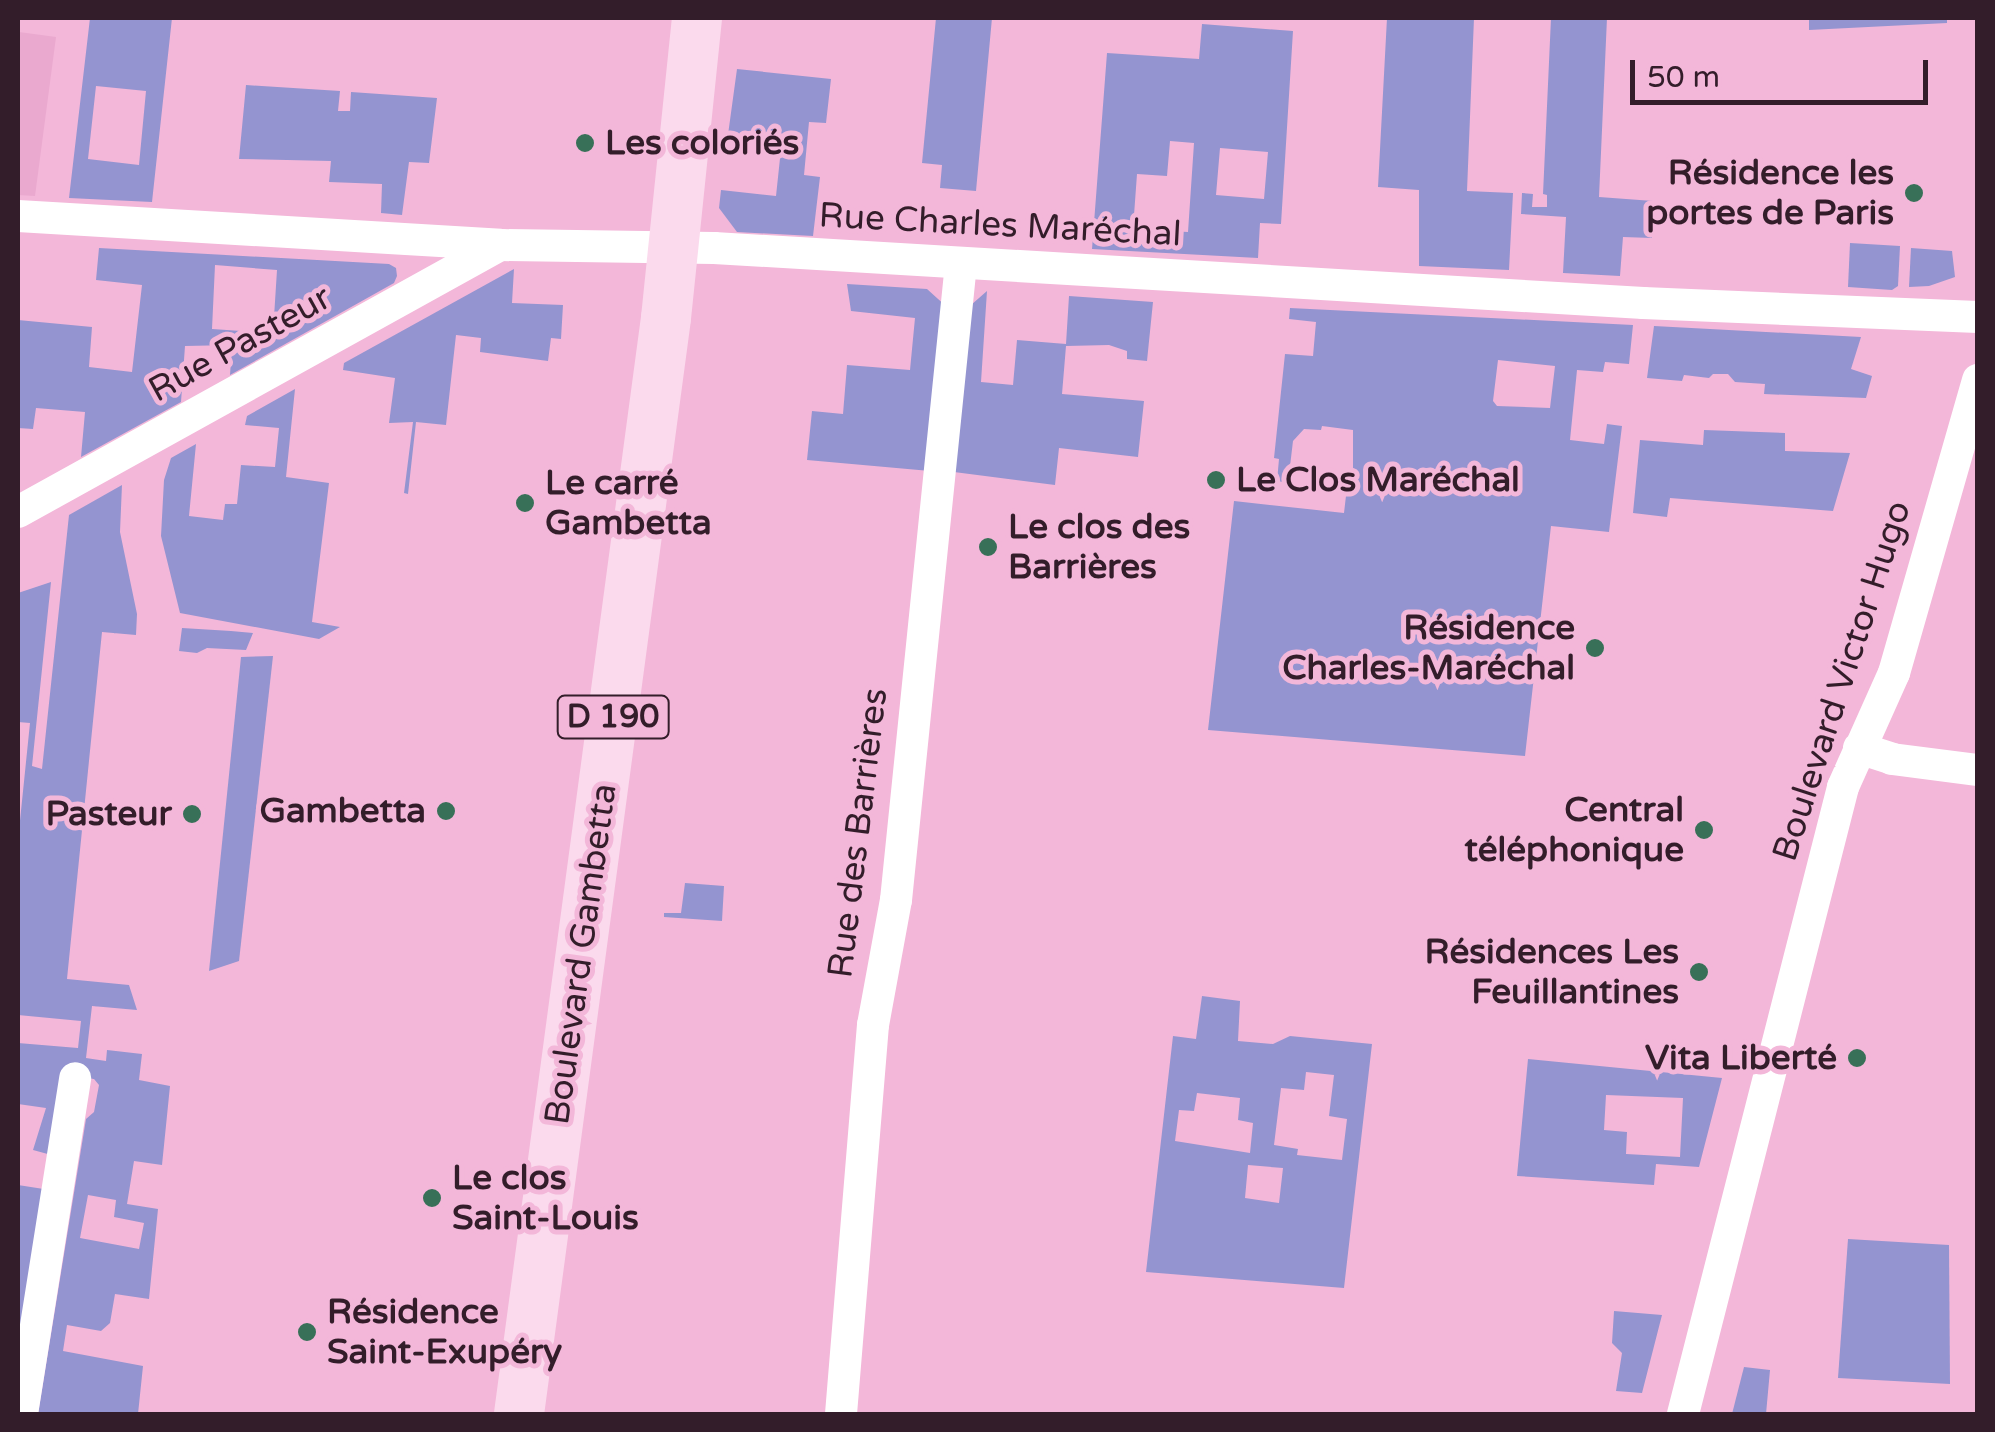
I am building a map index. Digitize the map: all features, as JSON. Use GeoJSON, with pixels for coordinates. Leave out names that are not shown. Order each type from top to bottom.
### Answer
{"type":"FeatureCollection","features":[{"type":"Feature","properties":{"kind":"main road","name":"Boulevard Gambetta"},"geometry":{"type":"LineString","coordinates":[[519,1414],[674,247],[697,18]]}},
{"type":"Feature","properties":{"kind":"street","name":"Rue Charles Maréchal"},"geometry":{"type":"LineString","coordinates":[[18,216],[500,245],[674,247],[961,262],[1643,304],[1978,317]]}},
{"type":"Feature","properties":{"kind":"street","name":"Rue Pasteur"},"geometry":{"type":"LineString","coordinates":[[18,512],[500,245]]}},
{"type":"Feature","properties":{"kind":"street","name":"Rue des Barrières"},"geometry":{"type":"LineString","coordinates":[[841,1414],[873,1025],[896,900],[961,262]]}},
{"type":"Feature","properties":{"kind":"street","name":"Boulevard Victor Hugo"},"geometry":{"type":"LineString","coordinates":[[1683,1414],[1843,787],[1896,667],[1978,380]]}},
{"type":"Feature","properties":{"kind":"street"},"geometry":{"type":"LineString","coordinates":[[1859,748],[1892,759],[1978,770]]}},
{"type":"Feature","properties":{"kind":"street"},"geometry":{"type":"LineString","coordinates":[[22,1414],[75,1078]]}},
{"type":"Feature","properties":{"kind":"shaded area"},"geometry":{"type":"Polygon","coordinates":[[[90,18],[172,18],[152,202],[69,198],[90,18]],[[96,86],[88,159],[139,165],[146,91],[96,86]]]}},
{"type":"Feature","properties":{"kind":"shaded area"},"geometry":{"type":"Polygon","coordinates":[[[936,18],[992,18],[976,191],[940,188],[942,165],[922,163],[936,18]]]}},
{"type":"Feature","properties":{"kind":"shaded area"},"geometry":{"type":"Polygon","coordinates":[[[1387,18],[1474,18],[1467,191],[1513,193],[1509,270],[1419,266],[1419,190],[1378,187],[1387,18]]]}},
{"type":"Feature","properties":{"kind":"shaded area"},"geometry":{"type":"Polygon","coordinates":[[[1551,18],[1607,18],[1599,197],[1653,201],[1652,238],[1623,237],[1620,276],[1563,273],[1566,217],[1521,214],[1522,193],[1533,194],[1532,207],[1547,207],[1547,195],[1543,194],[1551,18]]]}},
{"type":"Feature","properties":{"kind":"shaded area"},"geometry":{"type":"Polygon","coordinates":[[[1809,18],[1947,18],[1947,23],[1809,30],[1809,18]]]}},
{"type":"Feature","properties":{"kind":"shaded area"},"geometry":{"type":"Polygon","coordinates":[[[1202,24],[1293,31],[1281,224],[1260,223],[1258,258],[1092,249],[1107,53],[1199,59],[1202,24]],[[1170,141],[1167,176],[1137,174],[1133,229],[1188,232],[1194,143],[1170,141]],[[1220,148],[1216,195],[1264,199],[1268,152],[1220,148]]]}},
{"type":"Feature","properties":{"kind":"shaded area"},"geometry":{"type":"Polygon","coordinates":[[[19,32],[56,37],[35,196],[18,195],[19,32]]]}},
{"type":"Feature","properties":{"kind":"shaded area"},"geometry":{"type":"Polygon","coordinates":[[[737,69],[831,79],[826,123],[809,122],[804,175],[820,177],[813,236],[737,232],[719,208],[721,190],[776,196],[781,149],[727,142],[737,69]]]}},
{"type":"Feature","properties":{"kind":"shaded area"},"geometry":{"type":"Polygon","coordinates":[[[246,85],[340,91],[338,111],[350,111],[351,92],[437,98],[429,163],[409,162],[402,215],[381,213],[382,184],[329,182],[331,161],[239,159],[246,85]]]}},
{"type":"Feature","properties":{"kind":"shaded area"},"geometry":{"type":"Polygon","coordinates":[[[1850,243],[1900,246],[1898,286],[1892,290],[1848,287],[1850,243]]]}},
{"type":"Feature","properties":{"kind":"shaded area"},"geometry":{"type":"Polygon","coordinates":[[[99,248],[389,264],[396,268],[397,276],[394,283],[230,375],[232,345],[185,346],[181,402],[81,457],[85,412],[36,408],[33,429],[18,428],[18,320],[92,327],[89,367],[132,372],[142,285],[96,280],[99,248]],[[215,265],[212,329],[273,333],[277,270],[215,265]]]}},
{"type":"Feature","properties":{"kind":"shaded area"},"geometry":{"type":"Polygon","coordinates":[[[1911,248],[1952,251],[1955,277],[1929,286],[1909,287],[1911,248]]]}},
{"type":"Feature","properties":{"kind":"shaded area"},"geometry":{"type":"Polygon","coordinates":[[[514,269],[512,303],[563,305],[561,339],[551,338],[548,361],[480,352],[481,338],[456,335],[446,425],[416,422],[408,494],[404,493],[413,422],[389,423],[395,378],[343,370],[344,363],[514,269]]]}},
{"type":"Feature","properties":{"kind":"shaded area"},"geometry":{"type":"Polygon","coordinates":[[[847,284],[927,289],[948,308],[930,471],[807,460],[812,411],[843,414],[847,365],[910,370],[915,318],[851,311],[847,284]]]}},
{"type":"Feature","properties":{"kind":"shaded area"},"geometry":{"type":"Polygon","coordinates":[[[987,291],[981,382],[1013,385],[1017,340],[1066,344],[1069,296],[1153,302],[1147,361],[1127,359],[1127,351],[1109,345],[1066,346],[1062,394],[1144,401],[1138,457],[1059,448],[1055,485],[954,472],[971,305],[987,291]]]}},
{"type":"Feature","properties":{"kind":"shaded area"},"geometry":{"type":"Polygon","coordinates":[[[1290,308],[1633,325],[1629,364],[1605,362],[1603,372],[1577,370],[1570,440],[1604,444],[1607,424],[1622,426],[1609,532],[1551,526],[1525,756],[1208,730],[1234,501],[1344,513],[1347,487],[1353,487],[1353,430],[1322,426],[1321,430],[1304,429],[1293,441],[1288,483],[1277,481],[1279,459],[1274,458],[1285,354],[1313,356],[1316,322],[1289,319],[1290,308]],[[1498,360],[1493,401],[1497,406],[1550,408],[1555,366],[1498,360]]]}},
{"type":"Feature","properties":{"kind":"shaded area"},"geometry":{"type":"Polygon","coordinates":[[[1654,326],[1861,337],[1851,369],[1872,376],[1866,398],[1764,394],[1765,384],[1735,382],[1728,374],[1713,374],[1709,378],[1684,375],[1682,381],[1647,378],[1654,326]]]}},
{"type":"Feature","properties":{"kind":"shaded area"},"geometry":{"type":"Polygon","coordinates":[[[295,389],[286,477],[329,483],[312,622],[340,627],[319,639],[180,613],[161,536],[164,480],[171,458],[196,444],[189,516],[223,520],[225,504],[237,504],[241,465],[275,467],[279,428],[245,425],[247,416],[295,389]]]}},
{"type":"Feature","properties":{"kind":"shaded area"},"geometry":{"type":"Polygon","coordinates":[[[1704,430],[1785,433],[1785,451],[1850,453],[1833,511],[1670,498],[1667,517],[1633,513],[1640,440],[1703,445],[1704,430]]]}},
{"type":"Feature","properties":{"kind":"shaded area"},"geometry":{"type":"Polygon","coordinates":[[[122,485],[120,532],[137,614],[136,635],[102,632],[67,979],[129,985],[137,1010],[92,1006],[86,1058],[106,1061],[107,1050],[142,1054],[139,1080],[170,1086],[162,1165],[134,1161],[127,1204],[158,1209],[149,1299],[115,1294],[110,1323],[101,1331],[67,1325],[63,1351],[143,1366],[138,1414],[38,1414],[86,1119],[94,1112],[99,1085],[94,1079],[74,1076],[55,1156],[33,1150],[46,1108],[18,1104],[18,1043],[78,1048],[81,1021],[18,1015],[18,840],[30,723],[18,722],[18,593],[51,582],[32,766],[42,769],[69,515],[122,485]],[[88,1195],[80,1238],[139,1249],[144,1223],[114,1217],[116,1200],[88,1195]]]}},
{"type":"Feature","properties":{"kind":"shaded area"},"geometry":{"type":"Polygon","coordinates":[[[182,628],[253,633],[246,650],[207,648],[197,653],[179,651],[182,628]]]}},
{"type":"Feature","properties":{"kind":"shaded area"},"geometry":{"type":"Polygon","coordinates":[[[273,656],[239,961],[209,971],[241,657],[273,656]]]}},
{"type":"Feature","properties":{"kind":"shaded area"},"geometry":{"type":"Polygon","coordinates":[[[685,883],[724,886],[722,921],[664,917],[664,913],[681,913],[685,883]]]}},
{"type":"Feature","properties":{"kind":"shaded area"},"geometry":{"type":"Polygon","coordinates":[[[1202,996],[1240,1001],[1238,1041],[1273,1044],[1290,1036],[1372,1044],[1344,1288],[1146,1272],[1173,1036],[1196,1039],[1202,996]],[[1306,1072],[1304,1090],[1281,1088],[1274,1145],[1298,1149],[1297,1155],[1342,1160],[1347,1119],[1329,1116],[1334,1075],[1306,1072]],[[1197,1093],[1194,1111],[1179,1110],[1175,1141],[1250,1153],[1253,1123],[1238,1120],[1240,1098],[1197,1093]],[[1248,1165],[1245,1198],[1279,1203],[1283,1168],[1248,1165]]]}},
{"type":"Feature","properties":{"kind":"shaded area"},"geometry":{"type":"Polygon","coordinates":[[[1528,1059],[1722,1078],[1699,1167],[1656,1164],[1654,1185],[1517,1176],[1528,1059]],[[1606,1095],[1604,1130],[1627,1132],[1626,1154],[1680,1157],[1683,1098],[1606,1095]]]}},
{"type":"Feature","properties":{"kind":"shaded area"},"geometry":{"type":"Polygon","coordinates":[[[18,1185],[50,1190],[18,1394],[18,1185]]]}},
{"type":"Feature","properties":{"kind":"shaded area"},"geometry":{"type":"Polygon","coordinates":[[[1848,1239],[1949,1245],[1950,1384],[1838,1378],[1848,1239]]]}},
{"type":"Feature","properties":{"kind":"shaded area"},"geometry":{"type":"Polygon","coordinates":[[[1614,1311],[1662,1315],[1642,1393],[1616,1391],[1622,1353],[1612,1343],[1614,1311]]]}},
{"type":"Feature","properties":{"kind":"shaded area"},"geometry":{"type":"Polygon","coordinates":[[[1744,1367],[1770,1370],[1766,1414],[1732,1414],[1744,1367]]]}},
{"type":"Feature","properties":{"kind":"place","name":"Les coloriés"},"geometry":{"type":"Point","coordinates":[585,143]}},
{"type":"Feature","properties":{"kind":"place","name":"Résidence les portes de Paris"},"geometry":{"type":"Point","coordinates":[1914,193]}},
{"type":"Feature","properties":{"kind":"place","name":"Le Clos Maréchal"},"geometry":{"type":"Point","coordinates":[1216,480]}},
{"type":"Feature","properties":{"kind":"place","name":"Le carré Gambetta"},"geometry":{"type":"Point","coordinates":[525,503]}},
{"type":"Feature","properties":{"kind":"place","name":"Le clos des Barrières"},"geometry":{"type":"Point","coordinates":[988,547]}},
{"type":"Feature","properties":{"kind":"place","name":"Résidence Charles-Maréchal"},"geometry":{"type":"Point","coordinates":[1595,648]}},
{"type":"Feature","properties":{"kind":"place","name":"Gambetta"},"geometry":{"type":"Point","coordinates":[446,811]}},
{"type":"Feature","properties":{"kind":"place","name":"Pasteur"},"geometry":{"type":"Point","coordinates":[192,814]}},
{"type":"Feature","properties":{"kind":"place","name":"Central téléphonique"},"geometry":{"type":"Point","coordinates":[1704,830]}},
{"type":"Feature","properties":{"kind":"place","name":"Résidences Les Feuillantines"},"geometry":{"type":"Point","coordinates":[1699,972]}},
{"type":"Feature","properties":{"kind":"place","name":"Vita Liberté"},"geometry":{"type":"Point","coordinates":[1857,1058]}},
{"type":"Feature","properties":{"kind":"place","name":"Le clos Saint-Louis"},"geometry":{"type":"Point","coordinates":[432,1198]}},
{"type":"Feature","properties":{"kind":"place","name":"Résidence Saint-Exupéry"},"geometry":{"type":"Point","coordinates":[307,1332]}}]}
